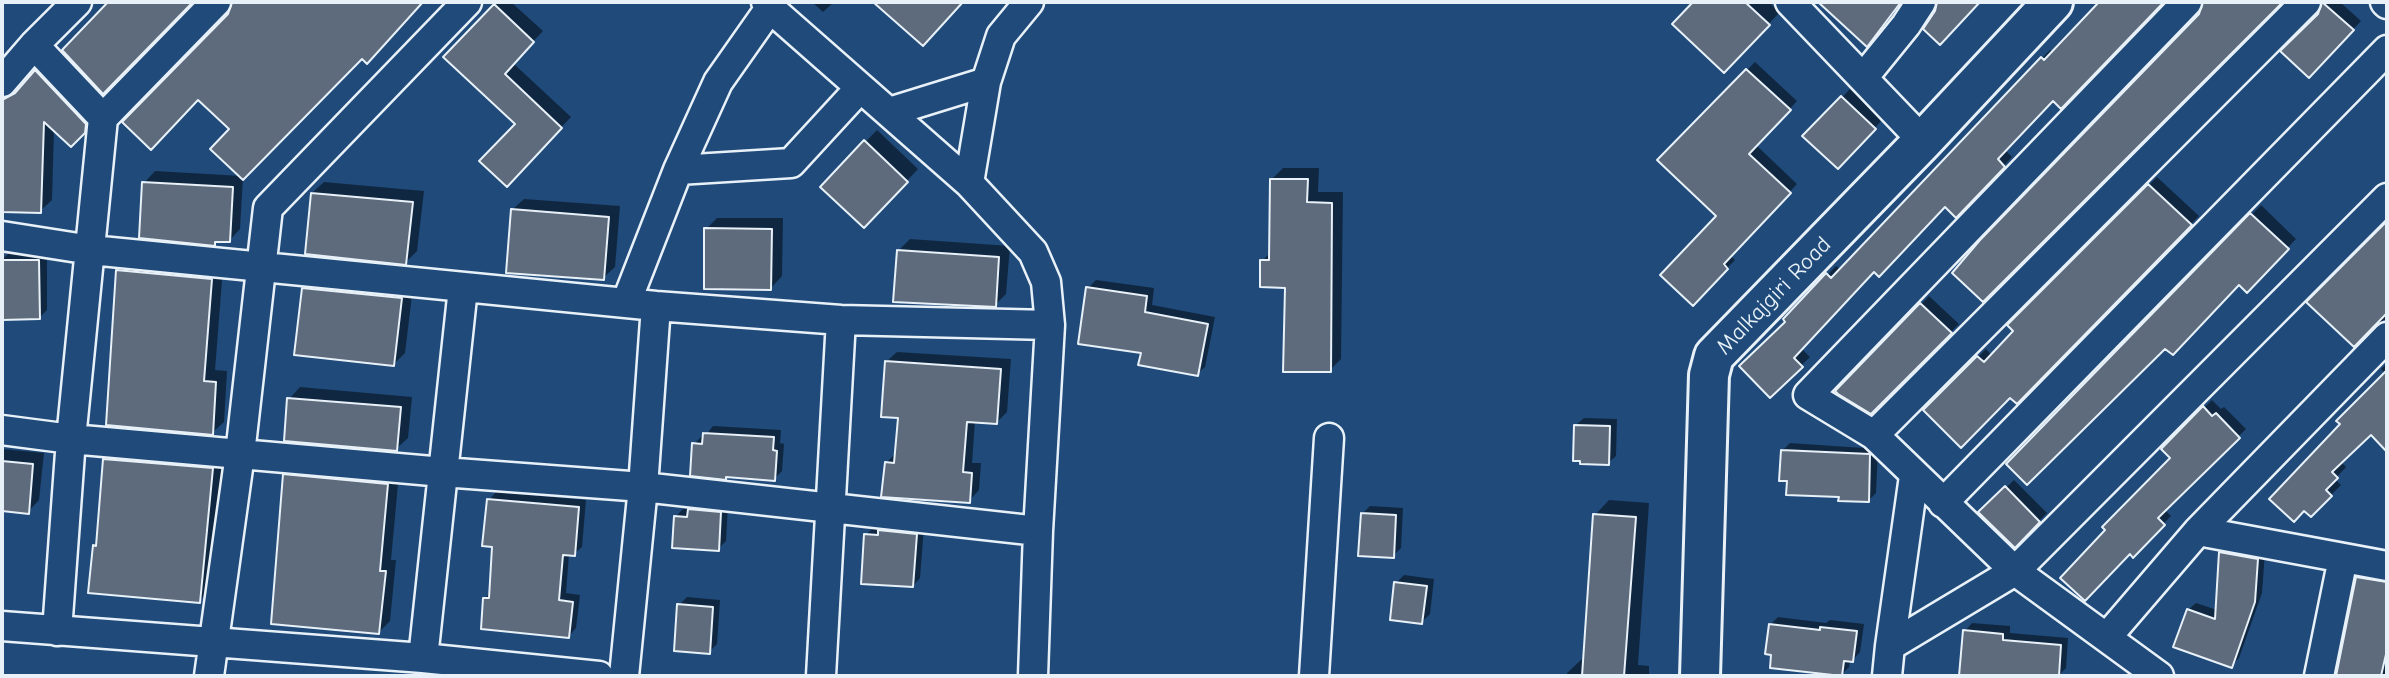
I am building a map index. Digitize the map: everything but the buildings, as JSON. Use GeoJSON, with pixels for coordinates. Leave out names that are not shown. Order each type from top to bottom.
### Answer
{"type":"FeatureCollection","features":[{"type":"Feature","properties":{"kind":"main road","name":"Malkajgiri Road"},"geometry":{"type":"LineString","coordinates":[[1700,676],[1709,375],[1714,356],[1923,141],[2053,2]]}},
{"type":"Feature","properties":{"kind":"street"},"geometry":{"type":"LineString","coordinates":[[2,82],[77,2]]}},
{"type":"Feature","properties":{"kind":"street"},"geometry":{"type":"LineString","coordinates":[[57,631],[71,439],[103,118],[216,2]]}},
{"type":"Feature","properties":{"kind":"street"},"geometry":{"type":"LineString","coordinates":[[209,676],[240,454],[268,208],[467,2]]}},
{"type":"Feature","properties":{"kind":"street"},"geometry":{"type":"LineString","coordinates":[[969,183],[986,82],[1001,36],[1029,2]]}},
{"type":"Feature","properties":{"kind":"street"},"geometry":{"type":"LineString","coordinates":[[1790,2],[1923,141]]}},
{"type":"Feature","properties":{"kind":"street"},"geometry":{"type":"LineString","coordinates":[[1864,78],[1921,2]]}},
{"type":"Feature","properties":{"kind":"street"},"geometry":{"type":"LineString","coordinates":[[2159,676],[2015,571],[1874,435],[1808,395],[2187,2]]}},
{"type":"Feature","properties":{"kind":"street"},"geometry":{"type":"LineString","coordinates":[[1874,435],[2306,2]]}},
{"type":"Feature","properties":{"kind":"street"},"geometry":{"type":"LineString","coordinates":[[626,303],[678,170],[718,82],[768,5],[969,183],[1033,252],[1046,282],[1050,326],[1033,676]]}},
{"type":"Feature","properties":{"kind":"street"},"geometry":{"type":"LineString","coordinates":[[34,45],[103,118]]}},
{"type":"Feature","properties":{"kind":"street"},"geometry":{"type":"LineString","coordinates":[[1943,503],[2387,50]]}},
{"type":"Feature","properties":{"kind":"street"},"geometry":{"type":"LineString","coordinates":[[889,111],[986,82]]}},
{"type":"Feature","properties":{"kind":"street"},"geometry":{"type":"LineString","coordinates":[[678,170],[791,163],[860,88]]}},
{"type":"Feature","properties":{"kind":"street"},"geometry":{"type":"LineString","coordinates":[[1890,646],[2015,571],[2387,198]]}},
{"type":"Feature","properties":{"kind":"street"},"geometry":{"type":"LineString","coordinates":[[2,236],[91,250],[656,306],[841,320],[1050,326]]}},
{"type":"Feature","properties":{"kind":"street"},"geometry":{"type":"LineString","coordinates":[[423,658],[463,288]]}},
{"type":"Feature","properties":{"kind":"street"},"geometry":{"type":"LineString","coordinates":[[624,676],[643,487],[656,306]]}},
{"type":"Feature","properties":{"kind":"street"},"geometry":{"type":"LineString","coordinates":[[821,676],[841,320]]}},
{"type":"Feature","properties":{"kind":"street"},"geometry":{"type":"LineString","coordinates":[[2107,637],[2198,531],[2387,338]]}},
{"type":"Feature","properties":{"kind":"street"},"geometry":{"type":"LineString","coordinates":[[2,430],[71,439],[643,487],[1038,531]]}},
{"type":"Feature","properties":{"kind":"street"},"geometry":{"type":"LineString","coordinates":[[1314,676],[1329,438]]}},
{"type":"Feature","properties":{"kind":"street"},"geometry":{"type":"LineString","coordinates":[[1887,676],[1914,476]]}},
{"type":"Feature","properties":{"kind":"street"},"geometry":{"type":"LineString","coordinates":[[2198,531],[2387,566]]}},
{"type":"Feature","properties":{"kind":"street"},"geometry":{"type":"LineString","coordinates":[[2319,676],[2343,558]]}},
{"type":"Feature","properties":{"kind":"street"},"geometry":{"type":"LineString","coordinates":[[2,626],[423,658],[599,676]]}}]}
